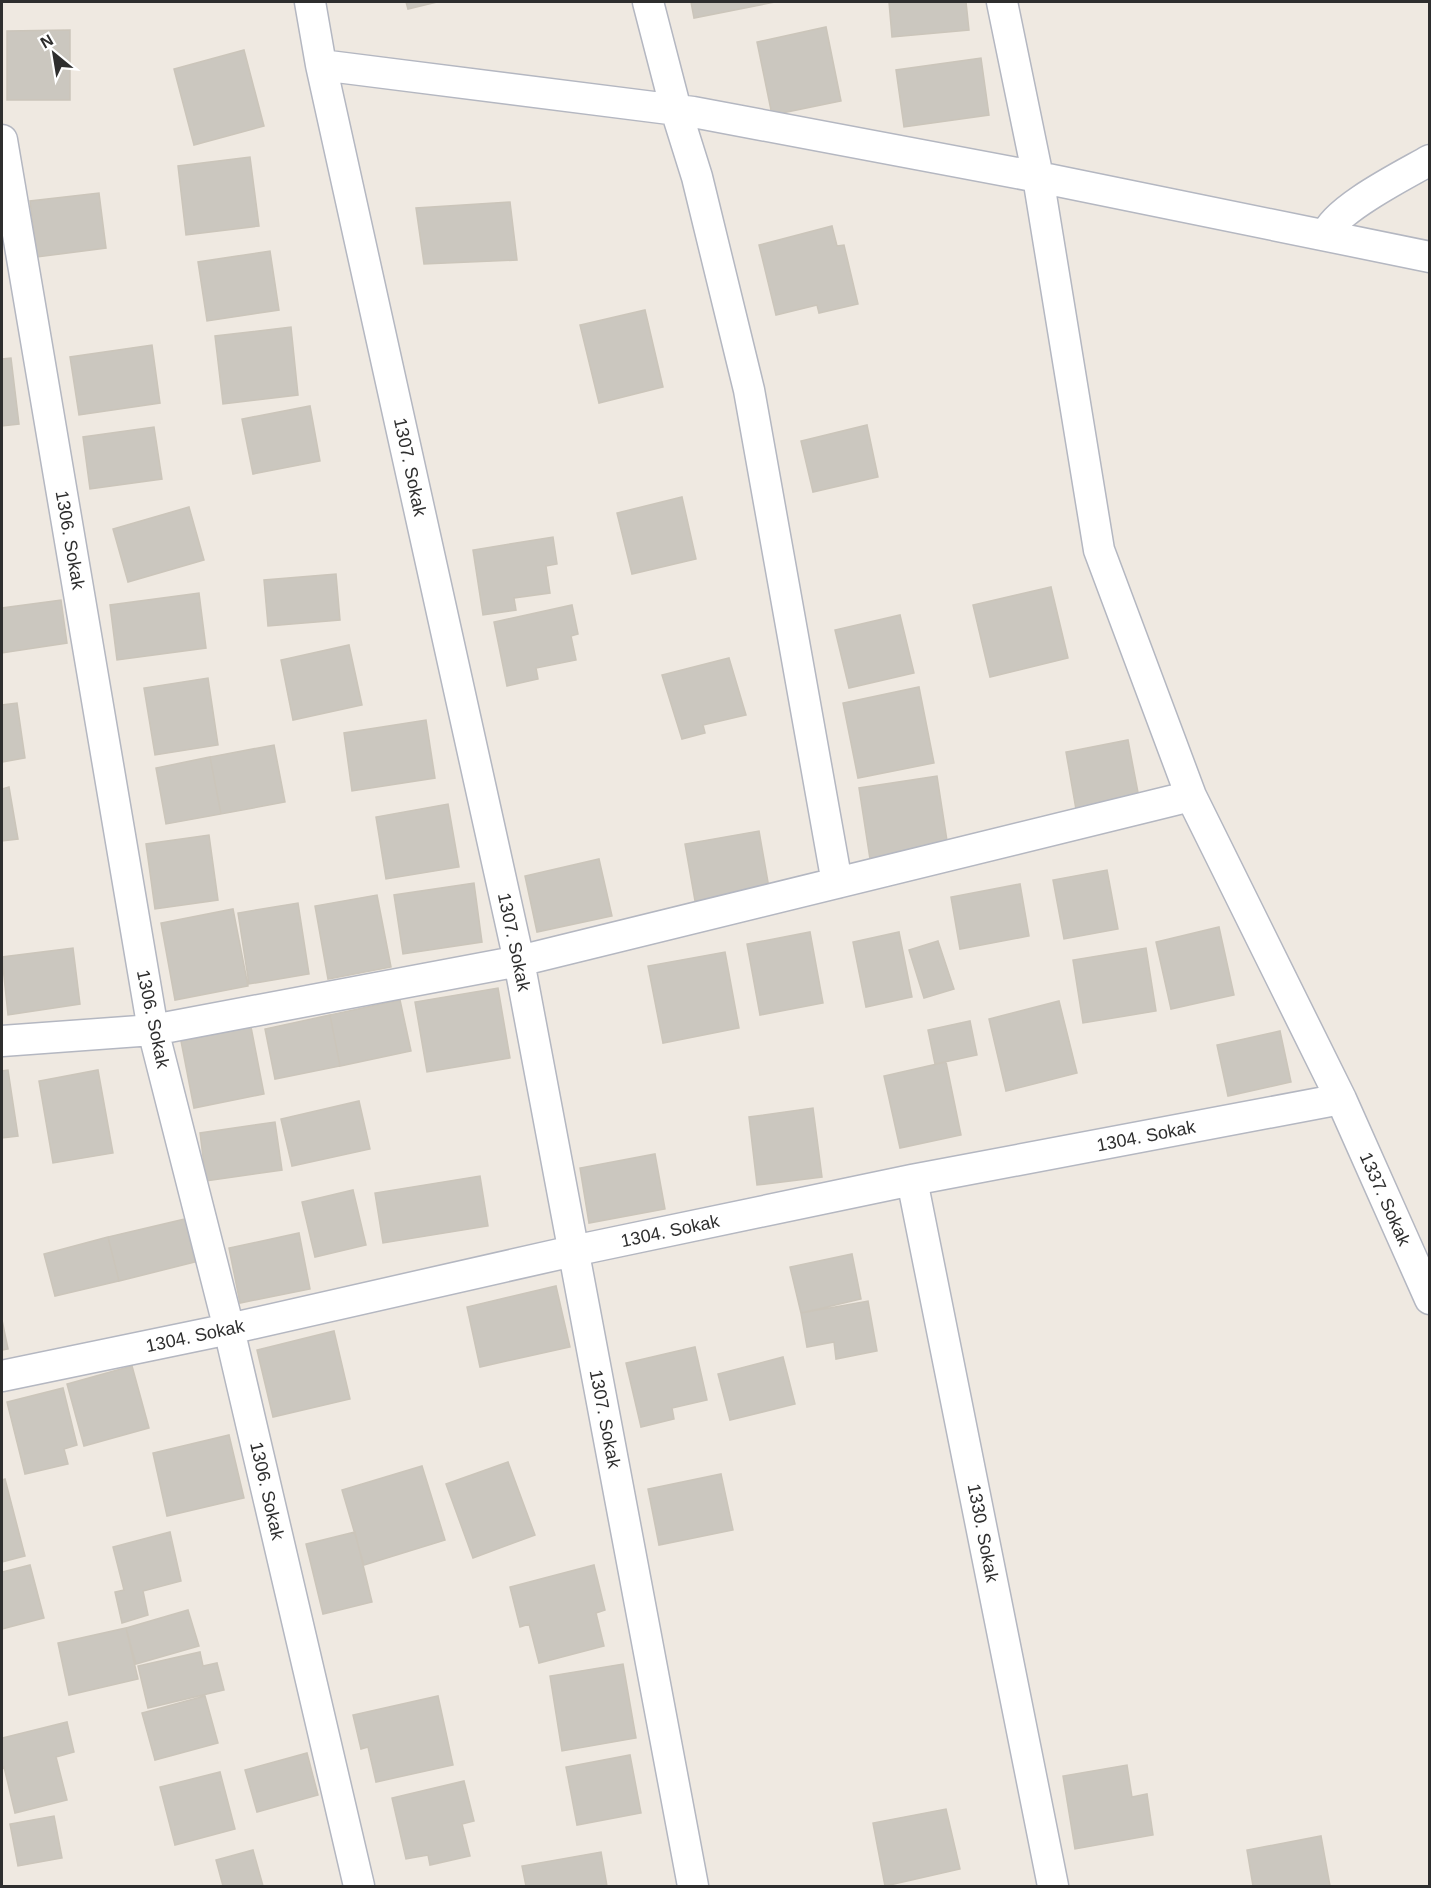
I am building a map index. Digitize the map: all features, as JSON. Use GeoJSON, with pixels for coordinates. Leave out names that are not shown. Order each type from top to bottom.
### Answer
{"type":"FeatureCollection","features":[{"type":"Feature","properties":{"kind":"street","name":"1307. Sokak"},"geometry":{"type":"LineString","coordinates":[[310,2],[321,65],[519,961],[693,1887]]}},
{"type":"Feature","properties":{"kind":"street"},"geometry":{"type":"LineString","coordinates":[[648,2],[676,110],[697,177],[749,390],[837,883]]}},
{"type":"Feature","properties":{"kind":"street","name":"1337. Sokak"},"geometry":{"type":"LineString","coordinates":[[1002,2],[1038,177],[1099,550],[1191,796],[1341,1099],[1430,1299]]}},
{"type":"Feature","properties":{"kind":"street"},"geometry":{"type":"LineString","coordinates":[[321,65],[676,110],[1038,177],[1430,257]]}},
{"type":"Feature","properties":{"kind":"street","name":"1306. Sokak"},"geometry":{"type":"LineString","coordinates":[[2,140],[153,1030],[229,1329],[359,1887]]}},
{"type":"Feature","properties":{"kind":"street"},"geometry":{"type":"LineString","coordinates":[[1326,234],[1329,227],[1343,212],[1430,160]]}},
{"type":"Feature","properties":{"kind":"street"},"geometry":{"type":"LineString","coordinates":[[2,1041],[153,1030],[519,961],[1191,796]]}},
{"type":"Feature","properties":{"kind":"street","name":"1304. Sokak"},"geometry":{"type":"LineString","coordinates":[[2,1376],[229,1329],[573,1251],[912,1180],[1341,1099]]}},
{"type":"Feature","properties":{"kind":"street","name":"1330. Sokak"},"geometry":{"type":"LineString","coordinates":[[912,1180],[1053,1887]]}},
{"type":"Feature","properties":{"kind":"building"},"geometry":{"type":"Polygon","coordinates":[[[406,2],[437,2],[408,9],[406,2]]]}},
{"type":"Feature","properties":{"kind":"building"},"geometry":{"type":"Polygon","coordinates":[[[691,2],[775,2],[694,18],[691,2]]]}},
{"type":"Feature","properties":{"kind":"building"},"geometry":{"type":"Polygon","coordinates":[[[889,2],[966,2],[969,30],[892,37],[889,2]]]}},
{"type":"Feature","properties":{"kind":"building"},"geometry":{"type":"Polygon","coordinates":[[[826,27],[841,101],[772,115],[757,42],[826,27]]]}},
{"type":"Feature","properties":{"kind":"building"},"geometry":{"type":"Polygon","coordinates":[[[70,30],[70,100],[7,100],[7,31],[70,30]]]}},
{"type":"Feature","properties":{"kind":"building"},"geometry":{"type":"Polygon","coordinates":[[[244,50],[264,126],[194,145],[174,69],[244,50]]]}},
{"type":"Feature","properties":{"kind":"building"},"geometry":{"type":"Polygon","coordinates":[[[981,58],[989,115],[904,127],[896,70],[981,58]]]}},
{"type":"Feature","properties":{"kind":"building"},"geometry":{"type":"Polygon","coordinates":[[[250,157],[259,226],[186,235],[178,166],[250,157]]]}},
{"type":"Feature","properties":{"kind":"building"},"geometry":{"type":"Polygon","coordinates":[[[99,193],[106,248],[37,257],[30,201],[99,193]]]}},
{"type":"Feature","properties":{"kind":"building"},"geometry":{"type":"Polygon","coordinates":[[[510,202],[517,260],[424,264],[416,208],[510,202]]]}},
{"type":"Feature","properties":{"kind":"building"},"geometry":{"type":"Polygon","coordinates":[[[832,226],[837,246],[844,245],[858,304],[819,313],[817,305],[776,315],[759,245],[832,226]]]}},
{"type":"Feature","properties":{"kind":"building"},"geometry":{"type":"Polygon","coordinates":[[[270,251],[279,310],[207,321],[198,262],[270,251]]]}},
{"type":"Feature","properties":{"kind":"building"},"geometry":{"type":"Polygon","coordinates":[[[645,310],[663,387],[599,403],[580,325],[645,310]]]}},
{"type":"Feature","properties":{"kind":"building"},"geometry":{"type":"Polygon","coordinates":[[[291,327],[298,395],[223,404],[215,336],[291,327]]]}},
{"type":"Feature","properties":{"kind":"building"},"geometry":{"type":"Polygon","coordinates":[[[152,345],[160,403],[79,415],[70,357],[152,345]]]}},
{"type":"Feature","properties":{"kind":"building"},"geometry":{"type":"Polygon","coordinates":[[[11,358],[19,424],[2,426],[2,359],[11,358]]]}},
{"type":"Feature","properties":{"kind":"building"},"geometry":{"type":"Polygon","coordinates":[[[310,406],[320,461],[253,474],[242,419],[310,406]]]}},
{"type":"Feature","properties":{"kind":"building"},"geometry":{"type":"Polygon","coordinates":[[[867,425],[878,477],[813,492],[801,441],[867,425]]]}},
{"type":"Feature","properties":{"kind":"building"},"geometry":{"type":"Polygon","coordinates":[[[154,427],[162,479],[90,489],[83,437],[154,427]]]}},
{"type":"Feature","properties":{"kind":"building"},"geometry":{"type":"Polygon","coordinates":[[[682,497],[696,559],[632,574],[617,513],[682,497]]]}},
{"type":"Feature","properties":{"kind":"building"},"geometry":{"type":"Polygon","coordinates":[[[189,507],[204,560],[128,582],[113,529],[189,507]]]}},
{"type":"Feature","properties":{"kind":"building"},"geometry":{"type":"Polygon","coordinates":[[[553,537],[557,564],[546,566],[550,593],[514,598],[516,610],[483,615],[473,550],[553,537]]]}},
{"type":"Feature","properties":{"kind":"building"},"geometry":{"type":"Polygon","coordinates":[[[336,574],[340,620],[268,626],[264,580],[336,574]]]}},
{"type":"Feature","properties":{"kind":"building"},"geometry":{"type":"Polygon","coordinates":[[[1051,587],[1068,658],[990,677],[973,605],[1051,587]]]}},
{"type":"Feature","properties":{"kind":"building"},"geometry":{"type":"Polygon","coordinates":[[[199,593],[206,648],[117,660],[110,605],[199,593]]]}},
{"type":"Feature","properties":{"kind":"building"},"geometry":{"type":"Polygon","coordinates":[[[61,600],[67,643],[2,653],[2,608],[61,600]]]}},
{"type":"Feature","properties":{"kind":"building"},"geometry":{"type":"Polygon","coordinates":[[[572,605],[578,634],[571,636],[576,660],[536,668],[538,679],[507,686],[494,622],[572,605]]]}},
{"type":"Feature","properties":{"kind":"building"},"geometry":{"type":"Polygon","coordinates":[[[900,615],[914,673],[849,688],[835,630],[900,615]]]}},
{"type":"Feature","properties":{"kind":"building"},"geometry":{"type":"Polygon","coordinates":[[[349,645],[362,705],[293,720],[281,660],[349,645]]]}},
{"type":"Feature","properties":{"kind":"building"},"geometry":{"type":"Polygon","coordinates":[[[729,658],[746,715],[703,725],[705,733],[682,739],[662,675],[729,658]]]}},
{"type":"Feature","properties":{"kind":"building"},"geometry":{"type":"Polygon","coordinates":[[[208,678],[218,745],[155,755],[144,688],[208,678]]]}},
{"type":"Feature","properties":{"kind":"building"},"geometry":{"type":"Polygon","coordinates":[[[919,687],[934,763],[858,778],[843,703],[919,687]]]}},
{"type":"Feature","properties":{"kind":"building"},"geometry":{"type":"Polygon","coordinates":[[[17,703],[25,758],[2,762],[2,705],[17,703]]]}},
{"type":"Feature","properties":{"kind":"building"},"geometry":{"type":"Polygon","coordinates":[[[426,720],[435,778],[352,791],[344,733],[426,720]]]}},
{"type":"Feature","properties":{"kind":"building"},"geometry":{"type":"Polygon","coordinates":[[[1128,740],[1140,803],[1077,815],[1066,752],[1128,740]]]}},
{"type":"Feature","properties":{"kind":"building"},"geometry":{"type":"Polygon","coordinates":[[[274,745],[285,802],[221,814],[210,757],[274,745]]]}},
{"type":"Feature","properties":{"kind":"building"},"geometry":{"type":"Polygon","coordinates":[[[210,757],[221,814],[166,824],[156,768],[210,757]]]}},
{"type":"Feature","properties":{"kind":"building"},"geometry":{"type":"Polygon","coordinates":[[[937,776],[948,847],[870,859],[859,788],[937,776]]]}},
{"type":"Feature","properties":{"kind":"building"},"geometry":{"type":"Polygon","coordinates":[[[9,787],[18,839],[2,841],[2,789],[9,787]]]}},
{"type":"Feature","properties":{"kind":"building"},"geometry":{"type":"Polygon","coordinates":[[[448,804],[459,867],[386,879],[376,817],[448,804]]]}},
{"type":"Feature","properties":{"kind":"building"},"geometry":{"type":"Polygon","coordinates":[[[759,831],[769,888],[695,901],[685,844],[759,831]]]}},
{"type":"Feature","properties":{"kind":"building"},"geometry":{"type":"Polygon","coordinates":[[[209,835],[218,900],[155,909],[146,844],[209,835]]]}},
{"type":"Feature","properties":{"kind":"building"},"geometry":{"type":"Polygon","coordinates":[[[599,859],[612,916],[537,932],[525,876],[599,859]]]}},
{"type":"Feature","properties":{"kind":"building"},"geometry":{"type":"Polygon","coordinates":[[[1107,870],[1118,929],[1064,939],[1053,880],[1107,870]]]}},
{"type":"Feature","properties":{"kind":"building"},"geometry":{"type":"Polygon","coordinates":[[[474,883],[482,942],[403,954],[394,895],[474,883]]]}},
{"type":"Feature","properties":{"kind":"building"},"geometry":{"type":"Polygon","coordinates":[[[1020,884],[1029,936],[960,949],[951,897],[1020,884]]]}},
{"type":"Feature","properties":{"kind":"building"},"geometry":{"type":"Polygon","coordinates":[[[377,895],[391,967],[328,979],[315,906],[377,895]]]}},
{"type":"Feature","properties":{"kind":"building"},"geometry":{"type":"Polygon","coordinates":[[[298,903],[309,974],[249,984],[238,913],[298,903]]]}},
{"type":"Feature","properties":{"kind":"building"},"geometry":{"type":"Polygon","coordinates":[[[233,909],[248,986],[175,1000],[161,923],[233,909]]]}},
{"type":"Feature","properties":{"kind":"building"},"geometry":{"type":"Polygon","coordinates":[[[1219,927],[1234,995],[1171,1009],[1156,942],[1219,927]]]}},
{"type":"Feature","properties":{"kind":"building"},"geometry":{"type":"Polygon","coordinates":[[[810,932],[823,1003],[760,1015],[747,944],[810,932]]]}},
{"type":"Feature","properties":{"kind":"building"},"geometry":{"type":"Polygon","coordinates":[[[899,932],[912,997],[866,1007],[853,942],[899,932]]]}},
{"type":"Feature","properties":{"kind":"building"},"geometry":{"type":"Polygon","coordinates":[[[938,941],[954,989],[924,998],[909,950],[938,941]]]}},
{"type":"Feature","properties":{"kind":"building"},"geometry":{"type":"Polygon","coordinates":[[[73,948],[80,1004],[8,1015],[2,957],[73,948]]]}},
{"type":"Feature","properties":{"kind":"building"},"geometry":{"type":"Polygon","coordinates":[[[1146,948],[1156,1011],[1083,1023],[1073,960],[1146,948]]]}},
{"type":"Feature","properties":{"kind":"building"},"geometry":{"type":"Polygon","coordinates":[[[725,952],[739,1028],[663,1043],[648,966],[725,952]]]}},
{"type":"Feature","properties":{"kind":"building"},"geometry":{"type":"Polygon","coordinates":[[[498,988],[510,1058],[427,1072],[415,1002],[498,988]]]}},
{"type":"Feature","properties":{"kind":"building"},"geometry":{"type":"Polygon","coordinates":[[[400,1000],[411,1051],[340,1066],[330,1015],[400,1000]]]}},
{"type":"Feature","properties":{"kind":"building"},"geometry":{"type":"Polygon","coordinates":[[[1059,1001],[1077,1073],[1006,1091],[989,1019],[1059,1001]]]}},
{"type":"Feature","properties":{"kind":"building"},"geometry":{"type":"Polygon","coordinates":[[[330,1015],[340,1066],[275,1079],[265,1029],[330,1015]]]}},
{"type":"Feature","properties":{"kind":"building"},"geometry":{"type":"Polygon","coordinates":[[[970,1021],[977,1055],[935,1064],[928,1030],[970,1021]]]}},
{"type":"Feature","properties":{"kind":"building"},"geometry":{"type":"Polygon","coordinates":[[[251,1027],[264,1094],[194,1108],[181,1041],[251,1027]]]}},
{"type":"Feature","properties":{"kind":"building"},"geometry":{"type":"Polygon","coordinates":[[[1280,1031],[1291,1082],[1228,1096],[1217,1045],[1280,1031]]]}},
{"type":"Feature","properties":{"kind":"building"},"geometry":{"type":"Polygon","coordinates":[[[946,1062],[961,1135],[900,1148],[884,1076],[946,1062]]]}},
{"type":"Feature","properties":{"kind":"building"},"geometry":{"type":"Polygon","coordinates":[[[8,1070],[18,1136],[2,1138],[2,1071],[8,1070]]]}},
{"type":"Feature","properties":{"kind":"building"},"geometry":{"type":"Polygon","coordinates":[[[98,1070],[113,1153],[53,1163],[39,1081],[98,1070]]]}},
{"type":"Feature","properties":{"kind":"building"},"geometry":{"type":"Polygon","coordinates":[[[359,1101],[370,1149],[292,1166],[281,1119],[359,1101]]]}},
{"type":"Feature","properties":{"kind":"building"},"geometry":{"type":"Polygon","coordinates":[[[813,1108],[822,1177],[757,1185],[749,1117],[813,1108]]]}},
{"type":"Feature","properties":{"kind":"building"},"geometry":{"type":"Polygon","coordinates":[[[275,1122],[282,1170],[206,1181],[200,1133],[275,1122]]]}},
{"type":"Feature","properties":{"kind":"building"},"geometry":{"type":"Polygon","coordinates":[[[655,1154],[665,1209],[589,1223],[580,1168],[655,1154]]]}},
{"type":"Feature","properties":{"kind":"building"},"geometry":{"type":"Polygon","coordinates":[[[480,1176],[488,1226],[383,1243],[375,1193],[480,1176]]]}},
{"type":"Feature","properties":{"kind":"building"},"geometry":{"type":"Polygon","coordinates":[[[353,1190],[366,1245],[315,1257],[302,1202],[353,1190]]]}},
{"type":"Feature","properties":{"kind":"building"},"geometry":{"type":"Polygon","coordinates":[[[185,1219],[195,1262],[119,1281],[108,1237],[185,1219]]]}},
{"type":"Feature","properties":{"kind":"building"},"geometry":{"type":"Polygon","coordinates":[[[299,1233],[310,1289],[240,1303],[229,1248],[299,1233]]]}},
{"type":"Feature","properties":{"kind":"building"},"geometry":{"type":"Polygon","coordinates":[[[108,1237],[119,1281],[55,1296],[44,1254],[108,1237]]]}},
{"type":"Feature","properties":{"kind":"building"},"geometry":{"type":"Polygon","coordinates":[[[852,1254],[861,1299],[801,1313],[790,1267],[852,1254]]]}},
{"type":"Feature","properties":{"kind":"building"},"geometry":{"type":"Polygon","coordinates":[[[556,1286],[570,1347],[480,1367],[467,1307],[556,1286]]]}},
{"type":"Feature","properties":{"kind":"building"},"geometry":{"type":"Polygon","coordinates":[[[868,1301],[877,1351],[836,1359],[834,1342],[807,1347],[801,1313],[868,1301]]]}},
{"type":"Feature","properties":{"kind":"building"},"geometry":{"type":"Polygon","coordinates":[[[2,1320],[8,1349],[2,1350],[2,1320]]]}},
{"type":"Feature","properties":{"kind":"building"},"geometry":{"type":"Polygon","coordinates":[[[334,1331],[350,1399],[273,1417],[257,1350],[334,1331]]]}},
{"type":"Feature","properties":{"kind":"building"},"geometry":{"type":"Polygon","coordinates":[[[695,1347],[707,1400],[672,1408],[674,1419],[641,1427],[626,1363],[695,1347]]]}},
{"type":"Feature","properties":{"kind":"building"},"geometry":{"type":"Polygon","coordinates":[[[783,1357],[795,1404],[730,1420],[718,1374],[783,1357]]]}},
{"type":"Feature","properties":{"kind":"building"},"geometry":{"type":"Polygon","coordinates":[[[132,1366],[149,1428],[84,1446],[67,1384],[132,1366]]]}},
{"type":"Feature","properties":{"kind":"building"},"geometry":{"type":"Polygon","coordinates":[[[63,1388],[77,1445],[64,1449],[68,1464],[25,1474],[7,1402],[63,1388]]]}},
{"type":"Feature","properties":{"kind":"building"},"geometry":{"type":"Polygon","coordinates":[[[229,1435],[244,1498],[167,1516],[153,1453],[229,1435]]]}},
{"type":"Feature","properties":{"kind":"building"},"geometry":{"type":"Polygon","coordinates":[[[508,1462],[535,1535],[473,1558],[446,1484],[508,1462]]]}},
{"type":"Feature","properties":{"kind":"building"},"geometry":{"type":"Polygon","coordinates":[[[422,1466],[445,1540],[364,1565],[342,1490],[422,1466]]]}},
{"type":"Feature","properties":{"kind":"building"},"geometry":{"type":"Polygon","coordinates":[[[721,1474],[733,1530],[659,1545],[648,1489],[721,1474]]]}},
{"type":"Feature","properties":{"kind":"building"},"geometry":{"type":"Polygon","coordinates":[[[5,1479],[25,1556],[2,1562],[2,1480],[5,1479]]]}},
{"type":"Feature","properties":{"kind":"building"},"geometry":{"type":"Polygon","coordinates":[[[170,1532],[181,1581],[143,1591],[148,1615],[122,1623],[115,1592],[124,1590],[113,1547],[170,1532]]]}},
{"type":"Feature","properties":{"kind":"building"},"geometry":{"type":"Polygon","coordinates":[[[355,1532],[372,1602],[323,1614],[306,1544],[355,1532]]]}},
{"type":"Feature","properties":{"kind":"building"},"geometry":{"type":"Polygon","coordinates":[[[30,1565],[44,1618],[2,1629],[2,1572],[30,1565]]]}},
{"type":"Feature","properties":{"kind":"building"},"geometry":{"type":"Polygon","coordinates":[[[594,1565],[605,1610],[596,1613],[604,1646],[539,1663],[529,1624],[520,1627],[510,1587],[594,1565]]]}},
{"type":"Feature","properties":{"kind":"building"},"geometry":{"type":"Polygon","coordinates":[[[188,1610],[199,1646],[136,1664],[126,1628],[188,1610]]]}},
{"type":"Feature","properties":{"kind":"building"},"geometry":{"type":"Polygon","coordinates":[[[126,1628],[138,1679],[69,1695],[58,1643],[126,1628]]]}},
{"type":"Feature","properties":{"kind":"building"},"geometry":{"type":"Polygon","coordinates":[[[200,1652],[203,1666],[217,1663],[224,1690],[148,1708],[138,1666],[200,1652]]]}},
{"type":"Feature","properties":{"kind":"building"},"geometry":{"type":"Polygon","coordinates":[[[623,1664],[636,1738],[562,1751],[550,1676],[623,1664]]]}},
{"type":"Feature","properties":{"kind":"building"},"geometry":{"type":"Polygon","coordinates":[[[205,1696],[218,1743],[155,1760],[142,1713],[205,1696]]]}},
{"type":"Feature","properties":{"kind":"building"},"geometry":{"type":"Polygon","coordinates":[[[438,1696],[453,1765],[376,1782],[368,1747],[361,1749],[353,1715],[438,1696]]]}},
{"type":"Feature","properties":{"kind":"building"},"geometry":{"type":"Polygon","coordinates":[[[67,1722],[74,1752],[56,1757],[67,1800],[15,1813],[4,1767],[2,1768],[2,1738],[67,1722]]]}},
{"type":"Feature","properties":{"kind":"building"},"geometry":{"type":"Polygon","coordinates":[[[307,1753],[318,1795],[257,1812],[245,1770],[307,1753]]]}},
{"type":"Feature","properties":{"kind":"building"},"geometry":{"type":"Polygon","coordinates":[[[630,1755],[641,1813],[577,1825],[566,1767],[630,1755]]]}},
{"type":"Feature","properties":{"kind":"building"},"geometry":{"type":"Polygon","coordinates":[[[1127,1765],[1132,1797],[1147,1794],[1153,1835],[1075,1849],[1063,1776],[1127,1765]]]}},
{"type":"Feature","properties":{"kind":"building"},"geometry":{"type":"Polygon","coordinates":[[[220,1772],[235,1829],[175,1845],[160,1787],[220,1772]]]}},
{"type":"Feature","properties":{"kind":"building"},"geometry":{"type":"Polygon","coordinates":[[[464,1781],[474,1821],[462,1824],[470,1856],[430,1865],[428,1855],[406,1859],[392,1798],[464,1781]]]}},
{"type":"Feature","properties":{"kind":"building"},"geometry":{"type":"Polygon","coordinates":[[[946,1809],[960,1869],[885,1886],[873,1823],[946,1809]]]}},
{"type":"Feature","properties":{"kind":"building"},"geometry":{"type":"Polygon","coordinates":[[[54,1816],[62,1858],[18,1866],[10,1824],[54,1816]]]}},
{"type":"Feature","properties":{"kind":"building"},"geometry":{"type":"Polygon","coordinates":[[[1321,1836],[1330,1886],[1253,1886],[1247,1850],[1321,1836]]]}},
{"type":"Feature","properties":{"kind":"building"},"geometry":{"type":"Polygon","coordinates":[[[253,1850],[263,1886],[223,1886],[216,1860],[253,1850]]]}},
{"type":"Feature","properties":{"kind":"building"},"geometry":{"type":"Polygon","coordinates":[[[601,1852],[607,1886],[526,1886],[522,1866],[601,1852]]]}}]}
